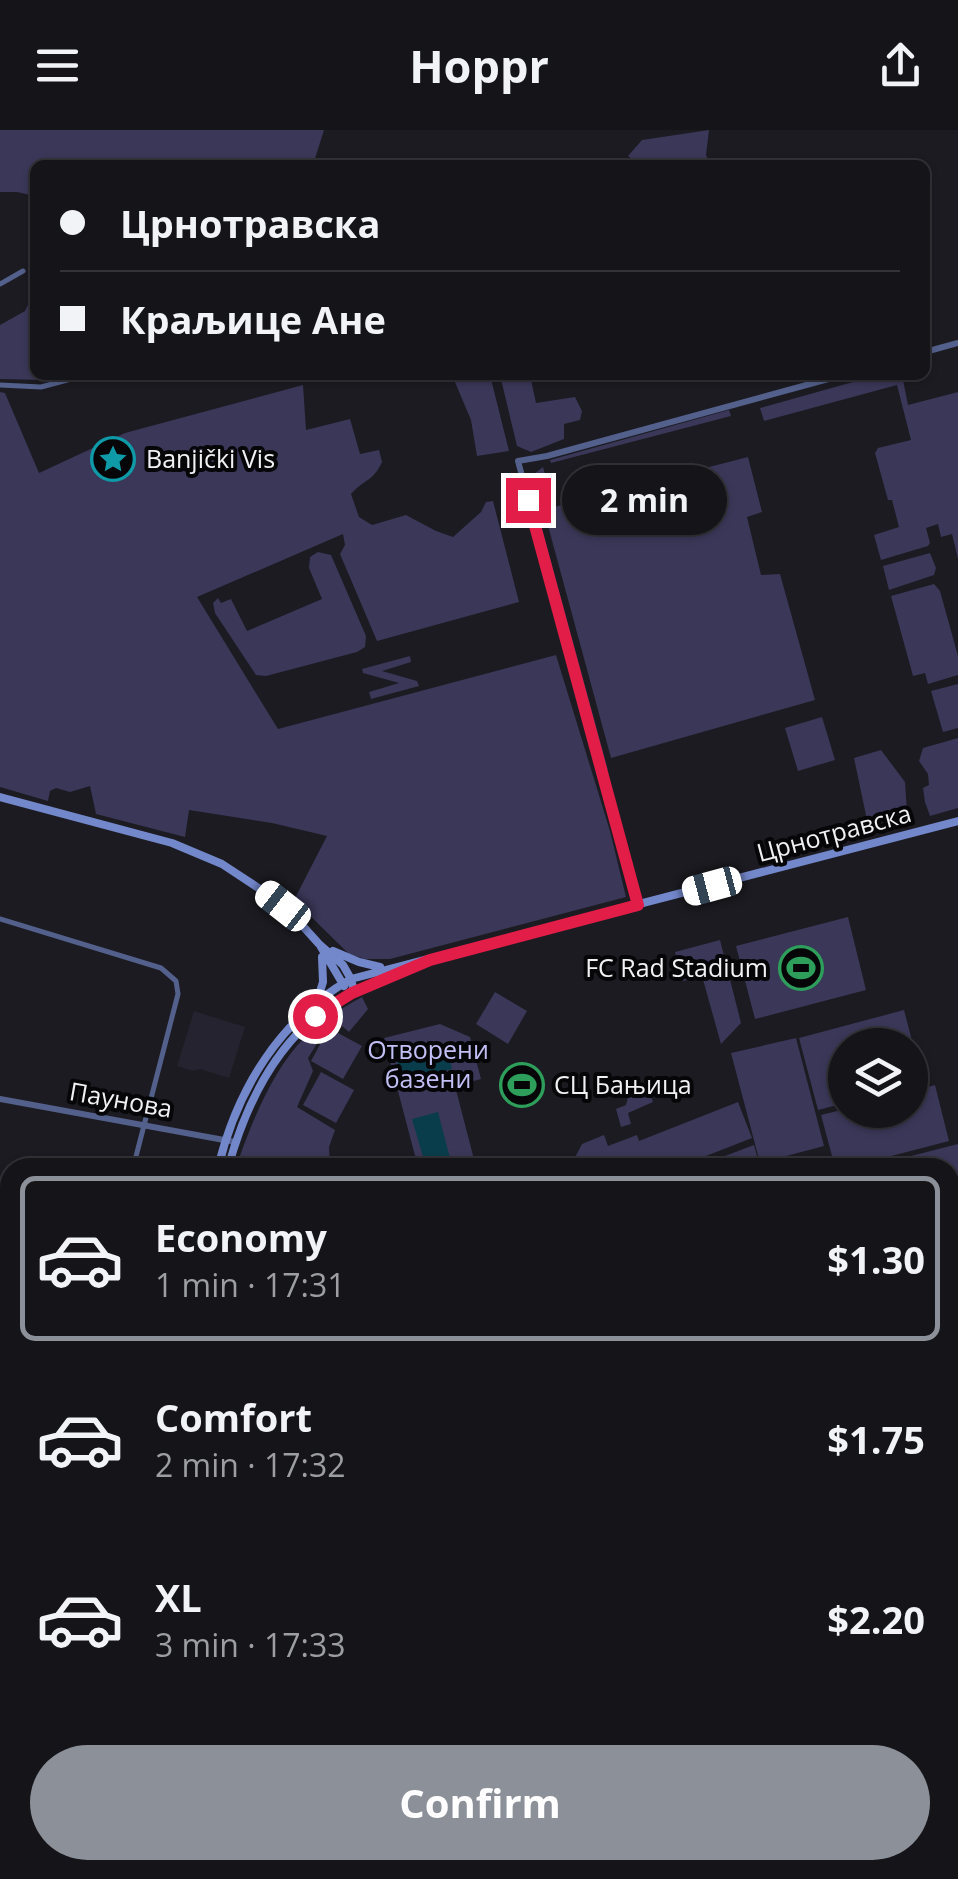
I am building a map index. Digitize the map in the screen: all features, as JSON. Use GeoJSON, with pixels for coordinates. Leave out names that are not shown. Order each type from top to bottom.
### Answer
{"type":"FeatureCollection","features":[{"type":"Feature","properties":{"kind":"main road"},"geometry":{"type":"LineString","coordinates":[[0,797],[158,838],[205,856],[266,893],[301,922],[343,965],[352,993]]}},
{"type":"Feature","properties":{"kind":"main road","name":"Црнотравска"},"geometry":{"type":"LineString","coordinates":[[229,1158],[239,1103],[260,1066],[292,1024],[317,1001],[347,982],[958,821]]}},
{"type":"Feature","properties":{"kind":"main road"},"geometry":{"type":"LineString","coordinates":[[319,944],[359,962],[390,968]]}},
{"type":"Feature","properties":{"kind":"main road"},"geometry":{"type":"LineString","coordinates":[[317,1001],[323,982],[319,944]]}},
{"type":"Feature","properties":{"kind":"main road","name":"Црнотравска"},"geometry":{"type":"LineString","coordinates":[[222,1158],[254,1096],[284,1049],[310,1020],[352,993],[430,960]]}},
{"type":"Feature","properties":{"kind":"street"},"geometry":{"type":"LineString","coordinates":[[0,284],[23,271]]}},
{"type":"Feature","properties":{"kind":"street"},"geometry":{"type":"LineString","coordinates":[[930,351],[958,343]]}},
{"type":"Feature","properties":{"kind":"street"},"geometry":{"type":"LineString","coordinates":[[0,385],[41,387],[64,380]]}},
{"type":"Feature","properties":{"kind":"street"},"geometry":{"type":"LineString","coordinates":[[638,905],[518,462],[825,380]]}},
{"type":"Feature","properties":{"kind":"street"},"geometry":{"type":"LineString","coordinates":[[0,919],[161,968],[176,982],[178,994],[136,1158]]}},
{"type":"Feature","properties":{"kind":"street","name":"Паунова"},"geometry":{"type":"LineString","coordinates":[[0,1099],[230,1141]]}},
{"type":"Feature","properties":{"kind":"shaded area"},"geometry":{"type":"Polygon","coordinates":[[[194,1011],[245,1027],[229,1078],[177,1066],[194,1011]]]}},
{"type":"Feature","properties":{"kind":"green space"},"geometry":{"type":"Polygon","coordinates":[[[0,130],[324,130],[315,160],[30,160],[30,195],[0,192],[0,130]]]}},
{"type":"Feature","properties":{"kind":"green space"},"geometry":{"type":"Polygon","coordinates":[[[709,130],[708,160],[633,160],[628,156],[642,140],[709,130]]]}},
{"type":"Feature","properties":{"kind":"green space"},"geometry":{"type":"Polygon","coordinates":[[[30,300],[30,380],[0,379],[0,325],[25,311],[30,300]]]}},
{"type":"Feature","properties":{"kind":"green space"},"geometry":{"type":"Polygon","coordinates":[[[454,380],[491,380],[509,451],[477,456],[471,420],[454,380]]]}},
{"type":"Feature","properties":{"kind":"green space"},"geometry":{"type":"Polygon","coordinates":[[[501,380],[531,380],[536,403],[575,397],[582,411],[580,420],[564,424],[564,439],[531,452],[517,446],[501,380]]]}},
{"type":"Feature","properties":{"kind":"green space"},"geometry":{"type":"Polygon","coordinates":[[[860,380],[903,380],[908,405],[958,392],[958,559],[952,534],[941,537],[938,524],[926,528],[928,546],[881,560],[874,535],[899,527],[875,453],[878,448],[911,440],[897,385],[764,421],[760,408],[860,380]]]}},
{"type":"Feature","properties":{"kind":"green space"},"geometry":{"type":"Polygon","coordinates":[[[303,385],[306,430],[350,419],[360,454],[379,450],[382,462],[378,469],[351,494],[359,517],[372,525],[406,515],[453,537],[481,512],[486,502],[493,501],[519,602],[377,641],[340,554],[345,545],[343,534],[197,597],[278,729],[556,655],[626,897],[390,959],[365,959],[349,954],[294,900],[327,836],[189,810],[185,837],[96,814],[90,786],[70,792],[56,788],[50,791],[48,801],[0,787],[0,392],[5,393],[39,473],[125,433],[303,385]]]}},
{"type":"Feature","properties":{"kind":"green space"},"geometry":{"type":"Polygon","coordinates":[[[729,410],[731,416],[551,463],[550,460],[729,410]]]}},
{"type":"Feature","properties":{"kind":"green space"},"geometry":{"type":"Polygon","coordinates":[[[748,457],[762,512],[747,517],[761,575],[780,574],[815,700],[611,758],[534,474],[543,467],[554,507],[748,457]]]}},
{"type":"Feature","properties":{"kind":"green space"},"geometry":{"type":"Polygon","coordinates":[[[531,501],[535,503],[608,770],[604,767],[531,501]]]}},
{"type":"Feature","properties":{"kind":"green space"},"geometry":{"type":"Polygon","coordinates":[[[318,552],[331,555],[366,636],[365,647],[266,676],[256,675],[215,613],[213,603],[218,598],[221,603],[231,599],[247,631],[322,599],[309,568],[310,557],[318,552]]]}},
{"type":"Feature","properties":{"kind":"green space"},"geometry":{"type":"Polygon","coordinates":[[[930,553],[936,568],[934,575],[889,590],[883,566],[930,553]]]}},
{"type":"Feature","properties":{"kind":"green space"},"geometry":{"type":"Polygon","coordinates":[[[934,584],[940,591],[958,656],[958,675],[928,684],[925,673],[913,676],[891,596],[934,584]]]}},
{"type":"Feature","properties":{"kind":"green space"},"geometry":{"type":"Polygon","coordinates":[[[410,656],[411,662],[382,671],[417,681],[419,686],[371,699],[369,692],[399,683],[363,673],[362,669],[410,656]]]}},
{"type":"Feature","properties":{"kind":"green space"},"geometry":{"type":"Polygon","coordinates":[[[958,684],[958,728],[943,732],[931,691],[958,684]]]}},
{"type":"Feature","properties":{"kind":"green space"},"geometry":{"type":"Polygon","coordinates":[[[822,717],[835,760],[798,771],[785,728],[822,717]]]}},
{"type":"Feature","properties":{"kind":"green space"},"geometry":{"type":"Polygon","coordinates":[[[958,738],[958,808],[930,816],[923,788],[929,785],[928,774],[919,761],[923,748],[958,738]]]}},
{"type":"Feature","properties":{"kind":"green space"},"geometry":{"type":"Polygon","coordinates":[[[881,750],[905,782],[907,812],[867,820],[854,758],[881,750]]]}},
{"type":"Feature","properties":{"kind":"green space","name":"FC Rad Stadium"},"geometry":{"type":"Polygon","coordinates":[[[848,917],[866,990],[755,1019],[736,946],[848,917]]]}},
{"type":"Feature","properties":{"kind":"green space"},"geometry":{"type":"Polygon","coordinates":[[[720,940],[741,1023],[721,1044],[702,976],[683,981],[675,952],[720,940]]]}},
{"type":"Feature","properties":{"kind":"green space"},"geometry":{"type":"Polygon","coordinates":[[[495,992],[527,1011],[508,1044],[476,1024],[495,992]]]}},
{"type":"Feature","properties":{"kind":"green space"},"geometry":{"type":"Polygon","coordinates":[[[362,997],[368,1009],[349,1032],[331,1021],[308,1058],[313,1071],[297,1107],[335,1130],[330,1158],[239,1158],[282,1065],[305,1037],[362,997]]]}},
{"type":"Feature","properties":{"kind":"green space"},"geometry":{"type":"Polygon","coordinates":[[[904,1010],[909,1028],[836,1028],[904,1010]]]}},
{"type":"Feature","properties":{"kind":"green space","name":"Отворени базени"},"geometry":{"type":"Polygon","coordinates":[[[440,1024],[470,1037],[481,1079],[455,1086],[474,1158],[416,1158],[384,1038],[440,1024]]]}},
{"type":"Feature","properties":{"kind":"green space"},"geometry":{"type":"Polygon","coordinates":[[[329,1028],[362,1046],[343,1079],[311,1061],[329,1028]]]}},
{"type":"Feature","properties":{"kind":"green space"},"geometry":{"type":"Polygon","coordinates":[[[828,1030],[828,1107],[818,1110],[799,1038],[828,1030]]]}},
{"type":"Feature","properties":{"kind":"green space"},"geometry":{"type":"Polygon","coordinates":[[[796,1038],[824,1146],[779,1158],[759,1158],[731,1053],[796,1038]]]}},
{"type":"Feature","properties":{"kind":"green space"},"geometry":{"type":"Polygon","coordinates":[[[321,1072],[354,1090],[336,1123],[303,1105],[321,1072]]]}},
{"type":"Feature","properties":{"kind":"green space"},"geometry":{"type":"Polygon","coordinates":[[[646,1082],[653,1102],[628,1113],[631,1124],[621,1127],[616,1109],[626,1105],[631,1085],[646,1082]]]}},
{"type":"Feature","properties":{"kind":"green space"},"geometry":{"type":"Polygon","coordinates":[[[935,1085],[949,1141],[884,1158],[833,1158],[821,1115],[828,1113],[828,1128],[928,1128],[928,1087],[935,1085]]]}},
{"type":"Feature","properties":{"kind":"green space"},"geometry":{"type":"Polygon","coordinates":[[[738,1102],[752,1138],[701,1158],[575,1158],[582,1144],[604,1135],[608,1146],[637,1135],[639,1141],[738,1102]]]}},
{"type":"Feature","properties":{"kind":"green space"},"geometry":{"type":"Polygon","coordinates":[[[958,1144],[958,1158],[903,1158],[958,1144]]]}},
{"type":"Feature","properties":{"kind":"green space"},"geometry":{"type":"Polygon","coordinates":[[[754,1145],[758,1158],[720,1158],[754,1145]]]}},
{"type":"Feature","properties":{"kind":"water"},"geometry":{"type":"Polygon","coordinates":[[[446,1045],[452,1069],[403,1082],[396,1058],[446,1045]]]}},
{"type":"Feature","properties":{"kind":"water"},"geometry":{"type":"Polygon","coordinates":[[[438,1112],[450,1158],[423,1158],[412,1119],[438,1112]]]}},
{"type":"Feature","properties":{"kind":"place","name":"Banjički Vis"},"geometry":{"type":"Point","coordinates":[113,459]}},
{"type":"Feature","properties":{"kind":"place","name":"FC Rad Stadium"},"geometry":{"type":"Point","coordinates":[801,968]}},
{"type":"Feature","properties":{"kind":"place","name":"СЦ Бањица"},"geometry":{"type":"Point","coordinates":[522,1085]}},
{"type":"Feature","properties":{"kind":"route"},"geometry":{"type":"LineString","coordinates":[[315,1016],[352,993],[430,960],[638,905],[528,500]]}}]}
